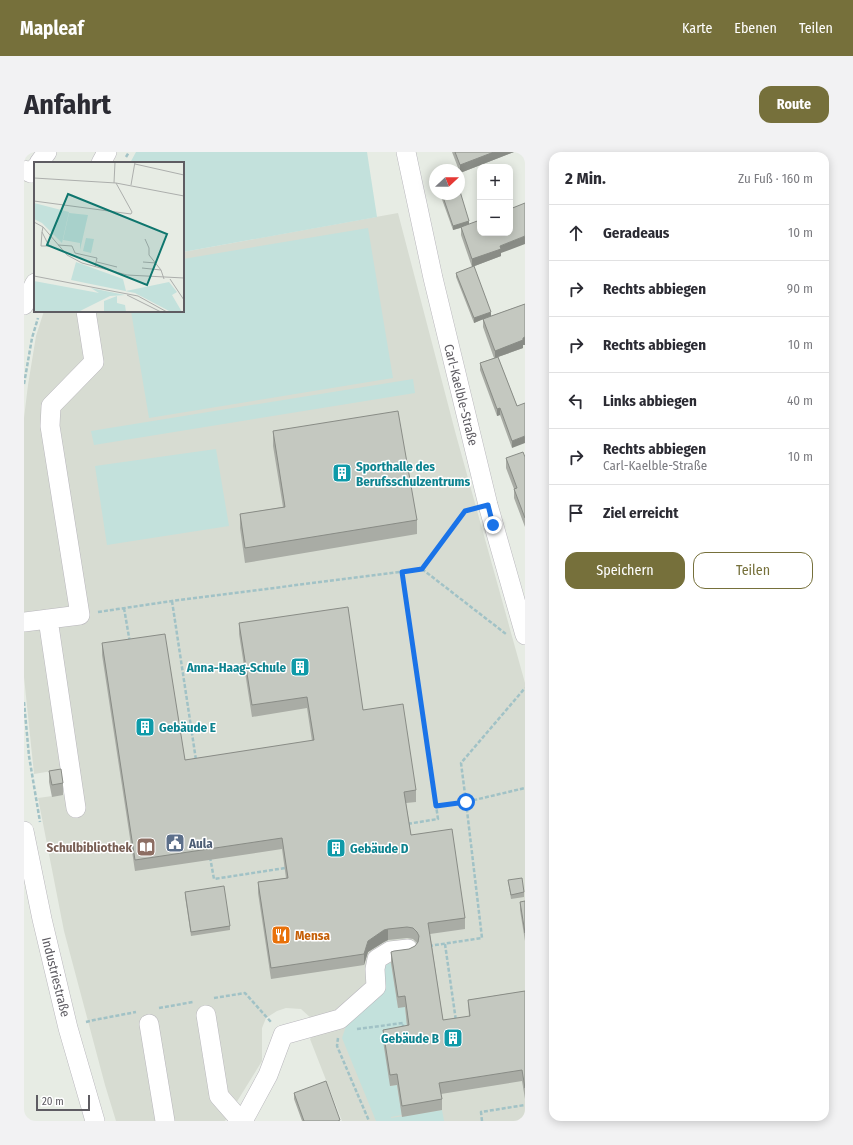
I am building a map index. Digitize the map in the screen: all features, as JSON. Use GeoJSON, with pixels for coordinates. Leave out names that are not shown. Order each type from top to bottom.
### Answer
{"type":"FeatureCollection","features":[{"type":"Feature","properties":{"kind":"street"},"geometry":{"type":"LineString","coordinates":[[39,162],[47,152]]}},
{"type":"Feature","properties":{"kind":"street"},"geometry":{"type":"LineString","coordinates":[[102,162],[107,152]]}},
{"type":"Feature","properties":{"kind":"street","name":"Carl-Kaelble-Straße"},"geometry":{"type":"LineString","coordinates":[[406,152],[433,278],[488,505],[516,635]]}},
{"type":"Feature","properties":{"kind":"street"},"geometry":{"type":"LineString","coordinates":[[24,170],[31,173],[34,169]]}},
{"type":"Feature","properties":{"kind":"street"},"geometry":{"type":"LineString","coordinates":[[24,305],[34,285]]}},
{"type":"Feature","properties":{"kind":"street"},"geometry":{"type":"LineString","coordinates":[[24,622],[80,615],[50,426],[51,406],[94,362],[86,312]]}},
{"type":"Feature","properties":{"kind":"street"},"geometry":{"type":"LineString","coordinates":[[48,619],[76,808]]}},
{"type":"Feature","properties":{"kind":"street","name":"Industriestraße"},"geometry":{"type":"LineString","coordinates":[[32,826],[42,919],[77,1025],[95,1121]]}},
{"type":"Feature","properties":{"kind":"street"},"geometry":{"type":"LineString","coordinates":[[204,1005],[219,1096],[242,1121],[268,1076],[283,1035],[340,1026],[376,988],[375,968],[377,958],[390,951],[416,948]]}},
{"type":"Feature","properties":{"kind":"street"},"geometry":{"type":"LineString","coordinates":[[147,1015],[165,1121]]}},
{"type":"Feature","properties":{"kind":"path"},"geometry":{"type":"LineString","coordinates":[[24,384],[32,338],[40,312]]}},
{"type":"Feature","properties":{"kind":"path"},"geometry":{"type":"LineString","coordinates":[[422,569],[465,511],[488,505]]}},
{"type":"Feature","properties":{"kind":"path"},"geometry":{"type":"LineString","coordinates":[[80,615],[172,601],[422,569],[516,635]]}},
{"type":"Feature","properties":{"kind":"path"},"geometry":{"type":"LineString","coordinates":[[402,572],[438,819],[408,824]]}},
{"type":"Feature","properties":{"kind":"path"},"geometry":{"type":"LineString","coordinates":[[172,601],[196,765]]}},
{"type":"Feature","properties":{"kind":"path"},"geometry":{"type":"LineString","coordinates":[[124,608],[131,650]]}},
{"type":"Feature","properties":{"kind":"path"},"geometry":{"type":"LineString","coordinates":[[416,948],[482,938],[461,763],[525,688]]}},
{"type":"Feature","properties":{"kind":"path"},"geometry":{"type":"LineString","coordinates":[[24,702],[29,756],[32,826]]}},
{"type":"Feature","properties":{"kind":"path"},"geometry":{"type":"LineString","coordinates":[[436,806],[466,802],[525,788]]}},
{"type":"Feature","properties":{"kind":"path"},"geometry":{"type":"LineString","coordinates":[[209,850],[214,880],[285,868]]}},
{"type":"Feature","properties":{"kind":"path"},"geometry":{"type":"LineString","coordinates":[[445,944],[456,1022]]}},
{"type":"Feature","properties":{"kind":"path"},"geometry":{"type":"LineString","coordinates":[[77,1025],[94,1020],[147,1015],[204,1005],[245,993],[283,1035]]}},
{"type":"Feature","properties":{"kind":"path"},"geometry":{"type":"LineString","coordinates":[[77,1025],[84,1015]]}},
{"type":"Feature","properties":{"kind":"path"},"geometry":{"type":"LineString","coordinates":[[369,1121],[337,1046],[340,1026],[403,1023],[404,1033],[404,1028]]}},
{"type":"Feature","properties":{"kind":"path"},"geometry":{"type":"LineString","coordinates":[[482,1121],[481,1112],[525,1105]]}},
{"type":"Feature","properties":{"kind":"shaded area"},"geometry":{"type":"Polygon","coordinates":[[[136,152],[367,152],[377,217],[184,252],[184,162],[131,162],[136,152]]]}},
{"type":"Feature","properties":{"kind":"shaded area"},"geometry":{"type":"Polygon","coordinates":[[[398,213],[456,435],[525,683],[525,1121],[342,1121],[310,1039],[314,1035],[313,1020],[301,1009],[286,1008],[277,1011],[266,1018],[262,1028],[262,1061],[225,1121],[116,1121],[64,931],[38,798],[67,794],[64,769],[34,774],[24,677],[24,418],[36,336],[44,312],[184,312],[184,252],[398,213]]]}},
{"type":"Feature","properties":{"kind":"shaded area"},"geometry":{"type":"Polygon","coordinates":[[[368,228],[393,378],[149,418],[131,312],[184,312],[184,259],[368,228]]]}},
{"type":"Feature","properties":{"kind":"shaded area"},"geometry":{"type":"Polygon","coordinates":[[[413,379],[415,393],[94,445],[91,431],[413,379]]]}},
{"type":"Feature","properties":{"kind":"shaded area"},"geometry":{"type":"Polygon","coordinates":[[[216,449],[229,526],[107,545],[95,466],[216,449]]]}},
{"type":"Feature","properties":{"kind":"shaded area"},"geometry":{"type":"Polygon","coordinates":[[[391,963],[398,1007],[405,1007],[407,1026],[389,1029],[390,1086],[397,1085],[402,1115],[391,1118],[442,1110],[444,1121],[376,1121],[342,1038],[348,1020],[379,965],[391,963]]]}},
{"type":"Feature","properties":{"kind":"building"},"geometry":{"type":"Polygon","coordinates":[[[455,152],[494,152],[463,164],[460,164],[455,152]]]}},
{"type":"Feature","properties":{"kind":"building"},"geometry":{"type":"Polygon","coordinates":[[[444,200],[463,200],[469,221],[453,226],[444,200]]]}},
{"type":"Feature","properties":{"kind":"building"},"geometry":{"type":"Polygon","coordinates":[[[525,203],[525,236],[500,246],[501,249],[472,259],[461,227],[477,221],[477,236],[513,236],[513,208],[525,203]]]}},
{"type":"Feature","properties":{"kind":"building"},"geometry":{"type":"Polygon","coordinates":[[[474,266],[491,312],[474,318],[456,273],[474,266]]]}},
{"type":"Feature","properties":{"kind":"building"},"geometry":{"type":"Polygon","coordinates":[[[525,304],[525,337],[523,340],[495,351],[483,319],[525,304]]]}},
{"type":"Feature","properties":{"kind":"building"},"geometry":{"type":"Polygon","coordinates":[[[498,357],[517,406],[525,403],[525,436],[512,441],[500,408],[497,409],[480,363],[498,357]]]}},
{"type":"Feature","properties":{"kind":"building","name":"Sporthalle des Berufsschulzentrums"},"geometry":{"type":"Polygon","coordinates":[[[398,411],[417,520],[245,548],[240,514],[285,507],[273,431],[398,411]]]}},
{"type":"Feature","properties":{"kind":"building"},"geometry":{"type":"Polygon","coordinates":[[[523,452],[525,457],[525,518],[514,489],[517,488],[506,458],[523,452]]]}},
{"type":"Feature","properties":{"kind":"building"},"geometry":{"type":"Polygon","coordinates":[[[348,607],[363,710],[403,704],[416,790],[404,792],[411,835],[452,829],[465,918],[428,923],[443,1020],[470,1016],[468,1000],[525,991],[525,1088],[522,1070],[439,1083],[442,1099],[402,1106],[397,1074],[390,1075],[383,1030],[409,1025],[405,996],[398,997],[391,952],[409,949],[415,946],[418,942],[419,936],[413,928],[407,927],[388,929],[384,930],[368,941],[364,954],[271,968],[258,882],[288,878],[282,838],[135,860],[102,643],[165,634],[185,760],[314,740],[307,697],[252,705],[239,623],[348,607]]]}},
{"type":"Feature","properties":{"kind":"building"},"geometry":{"type":"Polygon","coordinates":[[[61,769],[63,783],[52,785],[49,771],[61,769]]]}},
{"type":"Feature","properties":{"kind":"building"},"geometry":{"type":"Polygon","coordinates":[[[522,878],[524,892],[511,895],[508,880],[522,878]]]}},
{"type":"Feature","properties":{"kind":"building"},"geometry":{"type":"Polygon","coordinates":[[[224,886],[230,926],[191,932],[185,892],[224,886]]]}},
{"type":"Feature","properties":{"kind":"building"},"geometry":{"type":"Polygon","coordinates":[[[525,901],[525,933],[520,902],[525,901]]]}},
{"type":"Feature","properties":{"kind":"building"},"geometry":{"type":"Polygon","coordinates":[[[326,1081],[340,1120],[304,1121],[294,1093],[326,1081]]]}},
{"type":"Feature","properties":{"kind":"place","name":"Sporthalle des Berufsschulzentrums"},"geometry":{"type":"Point","coordinates":[342,473]}},
{"type":"Feature","properties":{"kind":"place","name":"Anna-Haag-Schule"},"geometry":{"type":"Point","coordinates":[300,667]}},
{"type":"Feature","properties":{"kind":"place","name":"Gebäude E"},"geometry":{"type":"Point","coordinates":[145,727]}},
{"type":"Feature","properties":{"kind":"place","name":"Aula"},"geometry":{"type":"Point","coordinates":[175,843]}},
{"type":"Feature","properties":{"kind":"place","name":"Schulbibliothek"},"geometry":{"type":"Point","coordinates":[146,847]}},
{"type":"Feature","properties":{"kind":"place","name":"Gebäude D"},"geometry":{"type":"Point","coordinates":[336,848]}},
{"type":"Feature","properties":{"kind":"place","name":"Mensa"},"geometry":{"type":"Point","coordinates":[281,935]}},
{"type":"Feature","properties":{"kind":"place","name":"Gebäude B"},"geometry":{"type":"Point","coordinates":[453,1038]}},
{"type":"Feature","properties":{"kind":"route"},"geometry":{"type":"LineString","coordinates":[[466,802],[436,806],[402,572],[422,569],[465,511],[488,505],[493,525]]}}]}
